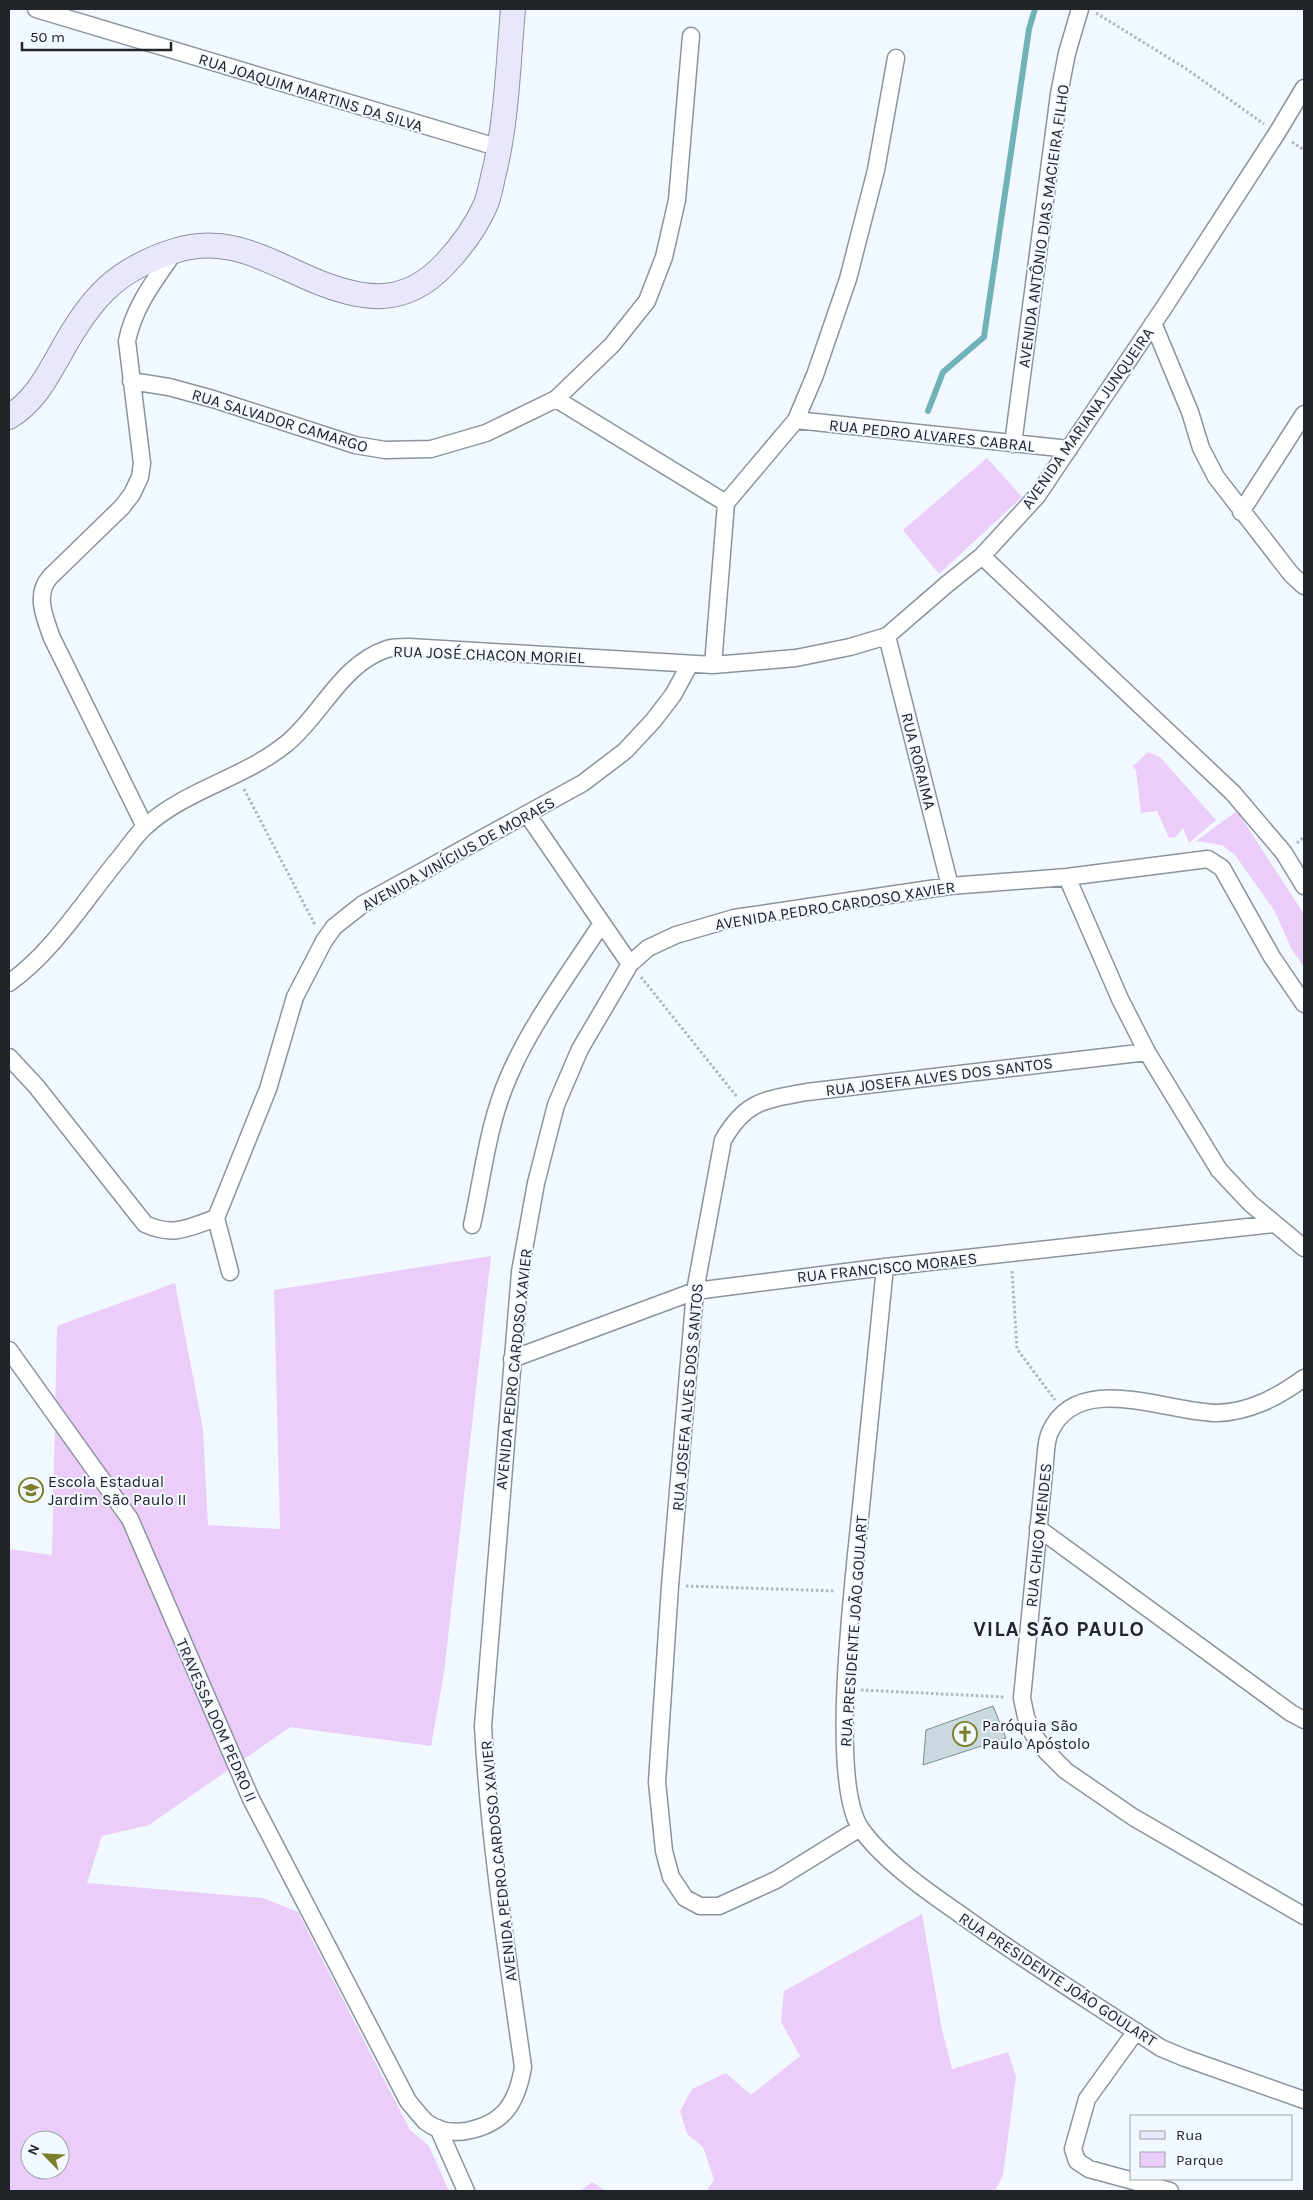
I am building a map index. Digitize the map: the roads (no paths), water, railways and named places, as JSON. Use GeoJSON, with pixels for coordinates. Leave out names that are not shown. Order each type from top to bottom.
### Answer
{"type":"FeatureCollection","features":[{"type":"Feature","properties":{"kind":"street","name":"RUA JOAQUIM MARTINS DA SILVA"},"geometry":{"type":"LineString","coordinates":[[36,9],[500,148]]}},
{"type":"Feature","properties":{"kind":"street"},"geometry":{"type":"LineString","coordinates":[[9,417],[22,409],[38,393],[74,328],[94,300],[124,273],[175,251],[206,246],[238,248],[345,292],[370,297],[405,293],[434,276],[465,243],[486,203],[500,148],[513,9]]}},
{"type":"Feature","properties":{"kind":"street","name":"AVENIDA ANTÔNIO DIAS MACIEIRA FILHO"},"geometry":{"type":"LineString","coordinates":[[1013,444],[1059,94],[1067,53],[1080,9]]}},
{"type":"Feature","properties":{"kind":"street","name":"RUA SALVADOR CAMARGO"},"geometry":{"type":"LineString","coordinates":[[131,381],[169,386],[354,445],[385,450],[431,449],[486,433],[556,398],[612,345],[647,301],[664,257],[678,200],[691,36]]}},
{"type":"Feature","properties":{"kind":"street"},"geometry":{"type":"LineString","coordinates":[[713,665],[726,503],[796,420],[815,375],[848,279],[876,170],[896,58]]}},
{"type":"Feature","properties":{"kind":"street","name":"AVENIDA MARIANA JUNQUEIRA"},"geometry":{"type":"LineString","coordinates":[[982,556],[1037,496],[1153,323],[1277,133],[1304,88]]}},
{"type":"Feature","properties":{"kind":"street"},"geometry":{"type":"LineString","coordinates":[[145,827],[52,638],[43,611],[42,597],[45,582],[122,507],[132,494],[140,478],[142,463],[127,341],[130,325],[145,293],[175,251]]}},
{"type":"Feature","properties":{"kind":"street"},"geometry":{"type":"LineString","coordinates":[[1153,323],[1190,412],[1201,448],[1216,477],[1241,512],[1291,574],[1304,586]]}},
{"type":"Feature","properties":{"kind":"street"},"geometry":{"type":"LineString","coordinates":[[556,398],[726,503]]}},
{"type":"Feature","properties":{"kind":"street"},"geometry":{"type":"LineString","coordinates":[[1241,512],[1304,414]]}},
{"type":"Feature","properties":{"kind":"street","name":"RUA PEDRO ALVARES CABRAL"},"geometry":{"type":"LineString","coordinates":[[796,420],[1069,449]]}},
{"type":"Feature","properties":{"kind":"street"},"geometry":{"type":"LineString","coordinates":[[982,556],[1233,793],[1284,853],[1304,886]]}},
{"type":"Feature","properties":{"kind":"street","name":"RUA JOSÉ CHACON MORIEL"},"geometry":{"type":"LineString","coordinates":[[9,984],[58,938],[97,885],[145,827],[162,814],[237,775],[286,744],[310,722],[344,679],[373,654],[389,648],[409,647],[713,665],[796,658],[850,647],[887,636],[982,556]]}},
{"type":"Feature","properties":{"kind":"street","name":"RUA RORAIMA"},"geometry":{"type":"LineString","coordinates":[[887,636],[950,886]]}},
{"type":"Feature","properties":{"kind":"street","name":"AVENIDA VINÍCIUS DE MORAES"},"geometry":{"type":"LineString","coordinates":[[216,1218],[268,1089],[295,997],[324,941],[334,927],[363,904],[583,784],[625,751],[653,721],[673,695],[690,664]]}},
{"type":"Feature","properties":{"kind":"street"},"geometry":{"type":"LineString","coordinates":[[527,814],[630,964]]}},
{"type":"Feature","properties":{"kind":"street","name":"AVENIDA PEDRO CARDOSO XAVIER"},"geometry":{"type":"LineString","coordinates":[[408,2101],[426,2122],[455,2133],[494,2123],[508,2107],[520,2087],[523,2067],[496,1871],[485,1771],[483,1726],[520,1272],[536,1183],[556,1105],[580,1049],[630,964],[648,948],[676,935],[734,918],[950,886],[1067,877],[1203,859],[1213,861],[1222,868],[1272,957],[1304,1004]]}},
{"type":"Feature","properties":{"kind":"street"},"geometry":{"type":"LineString","coordinates":[[1067,877],[1098,952],[1147,1052],[1219,1170],[1250,1203],[1304,1248]]}},
{"type":"Feature","properties":{"kind":"street"},"geometry":{"type":"LineString","coordinates":[[472,1225],[494,1119],[509,1076],[529,1038],[602,923]]}},
{"type":"Feature","properties":{"kind":"street","name":"RUA JOSEFA ALVES DOS SANTOS"},"geometry":{"type":"LineString","coordinates":[[860,1828],[776,1880],[719,1906],[700,1906],[685,1898],[671,1876],[664,1851],[657,1782],[670,1586],[695,1291],[723,1140],[734,1121],[762,1101],[807,1092],[1147,1052]]}},
{"type":"Feature","properties":{"kind":"street"},"geometry":{"type":"LineString","coordinates":[[9,1056],[36,1086],[145,1224],[158,1230],[177,1232],[216,1218],[230,1272]]}},
{"type":"Feature","properties":{"kind":"street","name":"RUA FRANCISCO MORAES"},"geometry":{"type":"LineString","coordinates":[[512,1359],[695,1291],[885,1267],[1274,1224]]}},
{"type":"Feature","properties":{"kind":"street","name":"RUA PRESIDENTE JOÃO GOULART"},"geometry":{"type":"LineString","coordinates":[[885,1267],[853,1592],[846,1689],[845,1753],[850,1805],[860,1828],[917,1884],[1015,1955],[1161,2048],[1304,2100]]}},
{"type":"Feature","properties":{"kind":"street","name":"TRAVESSA DOM PEDRO II"},"geometry":{"type":"LineString","coordinates":[[9,1350],[130,1519],[251,1799],[408,2101]]}},
{"type":"Feature","properties":{"kind":"street","name":"RUA CHICO MENDES"},"geometry":{"type":"LineString","coordinates":[[1304,1378],[1281,1395],[1250,1408],[1217,1413],[1122,1398],[1097,1399],[1081,1403],[1064,1412],[1054,1424],[1049,1434],[1022,1698],[1026,1717],[1033,1734],[1046,1751],[1066,1771],[1133,1817],[1304,1916]]}},
{"type":"Feature","properties":{"kind":"street"},"geometry":{"type":"LineString","coordinates":[[1038,1528],[1304,1720]]}},
{"type":"Feature","properties":{"kind":"street"},"geometry":{"type":"LineString","coordinates":[[1136,2031],[1087,2099],[1073,2149],[1077,2161],[1089,2169],[1170,2191]]}},
{"type":"Feature","properties":{"kind":"street"},"geometry":{"type":"LineString","coordinates":[[438,2128],[466,2191]]}},
{"type":"Feature","properties":{"kind":"waterway"},"geometry":{"type":"LineString","coordinates":[[928,411],[943,372],[984,337],[1029,29],[1035,9]]}},
{"type":"Feature","properties":{"kind":"place","name":"Escola Estadual Jardim São Paulo II"},"geometry":{"type":"Point","coordinates":[31,1490]}},
{"type":"Feature","properties":{"kind":"place","name":"Paróquia São Paulo Apóstolo"},"geometry":{"type":"Point","coordinates":[965,1734]}},
{"type":"Feature","properties":{"kind":"district","name":"VILA SÃO PAULO"},"geometry":{"type":"Point","coordinates":[1059,1629]}}]}
